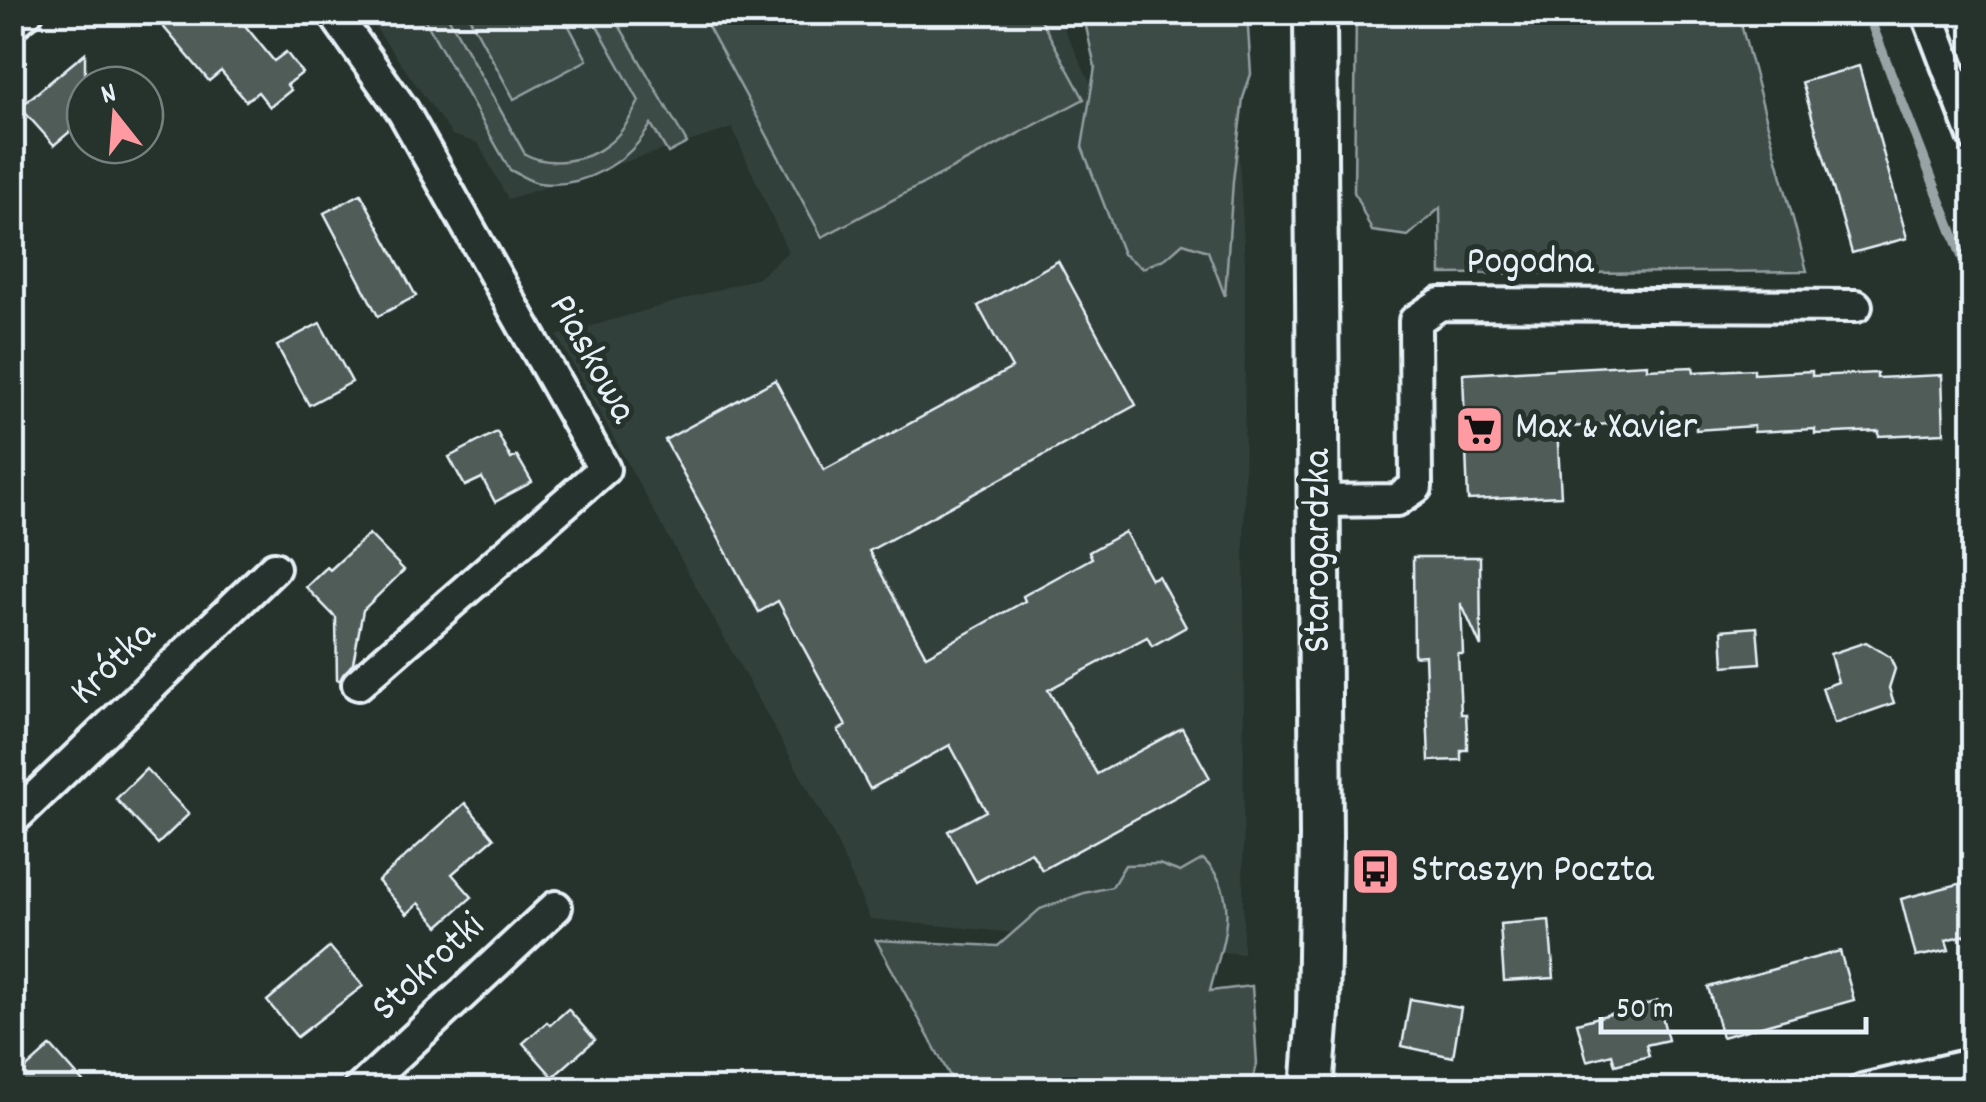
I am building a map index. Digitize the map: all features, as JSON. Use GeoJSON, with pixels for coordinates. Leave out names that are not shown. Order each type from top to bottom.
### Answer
{"type":"FeatureCollection","features":[{"type":"Feature","properties":{"kind":"main road","name":"Starogardzka"},"geometry":{"type":"LineString","coordinates":[[1312,1090],[1320,918],[1315,12]]}},
{"type":"Feature","properties":{"kind":"street"},"geometry":{"type":"LineString","coordinates":[[12,24],[27,12]]}},
{"type":"Feature","properties":{"kind":"street","name":"Piaskowa"},"geometry":{"type":"LineString","coordinates":[[333,12],[404,112],[604,469],[358,684]]}},
{"type":"Feature","properties":{"kind":"street"},"geometry":{"type":"LineString","coordinates":[[1927,12],[1974,136]]}},
{"type":"Feature","properties":{"kind":"street","name":"Pogodna"},"geometry":{"type":"LineString","coordinates":[[1320,501],[1397,500],[1416,487],[1415,321],[1440,304],[1856,306]]}},
{"type":"Feature","properties":{"kind":"street","name":"Krótka"},"geometry":{"type":"LineString","coordinates":[[12,820],[274,568]]}},
{"type":"Feature","properties":{"kind":"street","name":"Stokrotki"},"geometry":{"type":"LineString","coordinates":[[359,1090],[556,908]]}},
{"type":"Feature","properties":{"kind":"street"},"geometry":{"type":"LineString","coordinates":[[1863,1090],[1974,1064]]}},
{"type":"Feature","properties":{"kind":"shaded area"},"geometry":{"type":"Polygon","coordinates":[[[365,13],[1056,13],[1123,148],[1237,124],[1245,262],[1243,954],[870,919],[833,834],[557,336],[758,278],[788,252],[732,128],[508,199],[478,143],[452,135],[365,13]]]}},
{"type":"Feature","properties":{"kind":"shaded area"},"geometry":{"type":"Polygon","coordinates":[[[421,13],[446,13],[525,154],[567,161],[607,145],[622,130],[639,101],[590,13],[612,13],[687,143],[668,153],[651,124],[631,150],[589,177],[556,184],[528,180],[510,170],[421,13]]]}},
{"type":"Feature","properties":{"kind":"shaded area"},"geometry":{"type":"Polygon","coordinates":[[[467,13],[562,13],[587,60],[514,99],[467,13]]]}},
{"type":"Feature","properties":{"kind":"shaded area"},"geometry":{"type":"Polygon","coordinates":[[[701,13],[1037,13],[1084,99],[822,237],[701,13]]]}},
{"type":"Feature","properties":{"kind":"shaded area"},"geometry":{"type":"Polygon","coordinates":[[[1083,13],[1247,13],[1251,74],[1243,98],[1233,181],[1225,296],[1208,251],[1183,243],[1166,258],[1143,268],[1123,254],[1082,147],[1095,67],[1083,13]]]}},
{"type":"Feature","properties":{"kind":"shaded area"},"geometry":{"type":"Polygon","coordinates":[[[1356,13],[1738,13],[1807,271],[1441,274],[1440,208],[1408,236],[1372,231],[1354,192],[1356,13]]]}},
{"type":"Feature","properties":{"kind":"shaded area"},"geometry":{"type":"Polygon","coordinates":[[[1203,859],[1216,874],[1226,906],[1223,939],[1210,991],[1252,986],[1257,1064],[1251,1089],[957,1089],[876,940],[998,946],[1040,909],[1112,887],[1125,865],[1159,864],[1180,872],[1203,859]]]}},
{"type":"Feature","properties":{"kind":"building"},"geometry":{"type":"Polygon","coordinates":[[[151,12],[234,12],[274,61],[286,52],[302,73],[287,85],[291,90],[270,107],[258,92],[246,101],[221,71],[209,81],[151,12]]]}},
{"type":"Feature","properties":{"kind":"building"},"geometry":{"type":"Polygon","coordinates":[[[85,53],[85,65],[71,65],[85,53]]]}},
{"type":"Feature","properties":{"kind":"building"},"geometry":{"type":"Polygon","coordinates":[[[1859,66],[1907,238],[1852,253],[1802,82],[1859,66]]]}},
{"type":"Feature","properties":{"kind":"building"},"geometry":{"type":"Polygon","coordinates":[[[65,70],[65,136],[54,145],[20,107],[65,70]]]}},
{"type":"Feature","properties":{"kind":"building"},"geometry":{"type":"Polygon","coordinates":[[[361,194],[416,296],[378,316],[324,213],[361,194]]]}},
{"type":"Feature","properties":{"kind":"building"},"geometry":{"type":"Polygon","coordinates":[[[1058,261],[1136,405],[869,551],[926,656],[1025,601],[1023,596],[1092,558],[1089,552],[1125,532],[1151,579],[1158,576],[1186,627],[1152,646],[1147,637],[1048,690],[1097,774],[1182,728],[1210,778],[1042,870],[1031,852],[976,882],[948,831],[986,811],[950,745],[870,789],[838,730],[846,726],[778,601],[759,612],[665,440],[775,380],[824,470],[1012,368],[978,306],[1058,261]]]}},
{"type":"Feature","properties":{"kind":"building"},"geometry":{"type":"Polygon","coordinates":[[[320,323],[352,382],[309,405],[277,346],[320,323]]]}},
{"type":"Feature","properties":{"kind":"building"},"geometry":{"type":"Polygon","coordinates":[[[1647,364],[1647,369],[1693,367],[1694,372],[1754,369],[1754,374],[1812,371],[1812,376],[1877,373],[1877,378],[1942,375],[1944,433],[1879,436],[1879,431],[1754,432],[1754,426],[1696,430],[1696,424],[1648,427],[1648,421],[1557,428],[1561,496],[1468,500],[1463,374],[1647,364]]]}},
{"type":"Feature","properties":{"kind":"building"},"geometry":{"type":"Polygon","coordinates":[[[497,432],[511,459],[517,456],[532,482],[495,502],[482,478],[465,486],[449,457],[497,432]]]}},
{"type":"Feature","properties":{"kind":"building"},"geometry":{"type":"Polygon","coordinates":[[[369,534],[404,570],[363,610],[353,663],[337,680],[336,618],[306,587],[369,534]]]}},
{"type":"Feature","properties":{"kind":"building"},"geometry":{"type":"Polygon","coordinates":[[[1413,557],[1480,557],[1481,647],[1461,603],[1463,654],[1458,654],[1467,750],[1461,750],[1461,760],[1429,761],[1425,655],[1414,656],[1413,557]]]}},
{"type":"Feature","properties":{"kind":"building"},"geometry":{"type":"Polygon","coordinates":[[[1757,627],[1760,663],[1724,666],[1722,630],[1757,627]]]}},
{"type":"Feature","properties":{"kind":"building"},"geometry":{"type":"Polygon","coordinates":[[[1866,642],[1890,657],[1895,669],[1889,688],[1894,703],[1834,724],[1822,688],[1838,682],[1830,654],[1866,642]]]}},
{"type":"Feature","properties":{"kind":"building"},"geometry":{"type":"Polygon","coordinates":[[[146,769],[189,814],[158,844],[116,799],[146,769]]]}},
{"type":"Feature","properties":{"kind":"building"},"geometry":{"type":"Polygon","coordinates":[[[465,803],[494,838],[452,874],[472,897],[439,926],[419,903],[407,914],[378,881],[465,803]]]}},
{"type":"Feature","properties":{"kind":"building"},"geometry":{"type":"Polygon","coordinates":[[[1974,880],[1974,933],[1946,940],[1949,950],[1916,957],[1901,899],[1974,880]]]}},
{"type":"Feature","properties":{"kind":"building"},"geometry":{"type":"Polygon","coordinates":[[[1549,920],[1554,978],[1504,981],[1500,924],[1549,920]]]}},
{"type":"Feature","properties":{"kind":"building"},"geometry":{"type":"Polygon","coordinates":[[[330,947],[363,986],[297,1037],[267,1001],[330,947]]]}},
{"type":"Feature","properties":{"kind":"building"},"geometry":{"type":"Polygon","coordinates":[[[1840,951],[1854,1000],[1722,1037],[1708,987],[1840,951]]]}},
{"type":"Feature","properties":{"kind":"building"},"geometry":{"type":"Polygon","coordinates":[[[1410,999],[1461,1008],[1453,1057],[1402,1046],[1410,999]]]}},
{"type":"Feature","properties":{"kind":"building"},"geometry":{"type":"Polygon","coordinates":[[[1658,1001],[1668,1040],[1646,1045],[1649,1056],[1615,1065],[1612,1054],[1587,1061],[1577,1023],[1658,1001]]]}},
{"type":"Feature","properties":{"kind":"building"},"geometry":{"type":"Polygon","coordinates":[[[568,1009],[595,1040],[553,1077],[523,1043],[568,1009]]]}},
{"type":"Feature","properties":{"kind":"building"},"geometry":{"type":"Polygon","coordinates":[[[51,1046],[90,1090],[12,1090],[12,1081],[51,1046]]]}},
{"type":"Feature","properties":{"kind":"waterway"},"geometry":{"type":"LineString","coordinates":[[1867,12],[1965,264],[1974,308]]}},
{"type":"Feature","properties":{"kind":"waterway"},"geometry":{"type":"LineString","coordinates":[[1974,372],[1974,411]]}},
{"type":"Feature","properties":{"kind":"place","name":"Max & Xavier"},"geometry":{"type":"Point","coordinates":[1480,429]}},
{"type":"Feature","properties":{"kind":"place","name":"Straszyn Poczta"},"geometry":{"type":"Point","coordinates":[1376,872]}}]}
